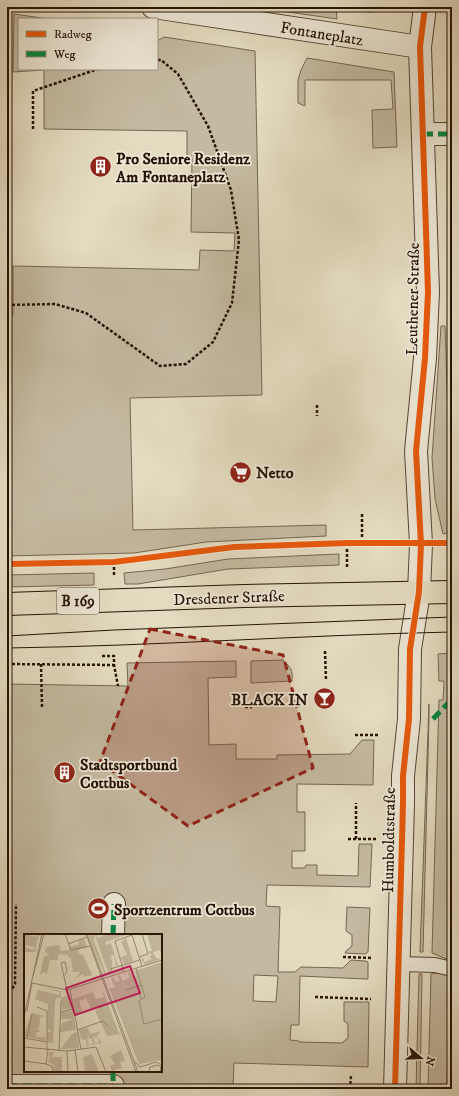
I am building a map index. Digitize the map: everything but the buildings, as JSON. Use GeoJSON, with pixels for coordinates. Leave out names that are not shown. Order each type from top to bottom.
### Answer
{"type":"FeatureCollection","features":[{"type":"Feature","properties":{"kind":"main road","name":"Dresdener Straße"},"geometry":{"type":"LineString","coordinates":[[7,604],[452,592]]}},
{"type":"Feature","properties":{"kind":"street","name":"Fontaneplatz"},"geometry":{"type":"LineString","coordinates":[[153,7],[420,47]]}},
{"type":"Feature","properties":{"kind":"street","name":"Leuthener Straße"},"geometry":{"type":"LineString","coordinates":[[419,592],[421,544],[416,450],[425,358],[428,292],[420,47],[424,7]]}},
{"type":"Feature","properties":{"kind":"street"},"geometry":{"type":"LineString","coordinates":[[423,134],[452,134]]}},
{"type":"Feature","properties":{"kind":"street","name":"Humboldtstraße"},"geometry":{"type":"LineString","coordinates":[[395,1089],[403,776],[409,719],[410,649],[419,592]]}},
{"type":"Feature","properties":{"kind":"street"},"geometry":{"type":"LineString","coordinates":[[114,904],[114,934]]}},
{"type":"Feature","properties":{"kind":"street"},"geometry":{"type":"LineString","coordinates":[[7,1086],[113,1082]]}},
{"type":"Feature","properties":{"kind":"lane"},"geometry":{"type":"LineString","coordinates":[[398,964],[435,965],[452,969]]}},
{"type":"Feature","properties":{"kind":"path"},"geometry":{"type":"LineString","coordinates":[[7,305],[55,304],[86,313],[160,366],[186,364],[212,342],[232,303],[239,240],[231,190],[208,126],[178,74],[161,60],[158,60]]}},
{"type":"Feature","properties":{"kind":"path"},"geometry":{"type":"LineString","coordinates":[[33,129],[33,92],[95,70]]}},
{"type":"Feature","properties":{"kind":"path"},"geometry":{"type":"LineString","coordinates":[[317,404],[317,416]]}},
{"type":"Feature","properties":{"kind":"path"},"geometry":{"type":"LineString","coordinates":[[362,514],[362,544]]}},
{"type":"Feature","properties":{"kind":"path"},"geometry":{"type":"LineString","coordinates":[[347,544],[347,564]]}},
{"type":"Feature","properties":{"kind":"path"},"geometry":{"type":"LineString","coordinates":[[325,650],[326,680]]}},
{"type":"Feature","properties":{"kind":"path"},"geometry":{"type":"LineString","coordinates":[[102,656],[114,656],[118,686]]}},
{"type":"Feature","properties":{"kind":"path"},"geometry":{"type":"LineString","coordinates":[[7,664],[114,665]]}},
{"type":"Feature","properties":{"kind":"path"},"geometry":{"type":"LineString","coordinates":[[41,664],[42,706]]}},
{"type":"Feature","properties":{"kind":"path"},"geometry":{"type":"LineString","coordinates":[[245,707],[252,707]]}},
{"type":"Feature","properties":{"kind":"path"},"geometry":{"type":"LineString","coordinates":[[354,735],[381,735]]}},
{"type":"Feature","properties":{"kind":"path"},"geometry":{"type":"LineString","coordinates":[[356,803],[356,839]]}},
{"type":"Feature","properties":{"kind":"path"},"geometry":{"type":"LineString","coordinates":[[348,839],[370,839]]}},
{"type":"Feature","properties":{"kind":"path"},"geometry":{"type":"LineString","coordinates":[[7,997],[15,984],[16,904]]}},
{"type":"Feature","properties":{"kind":"path"},"geometry":{"type":"LineString","coordinates":[[343,957],[365,957]]}},
{"type":"Feature","properties":{"kind":"path"},"geometry":{"type":"LineString","coordinates":[[315,997],[366,999]]}},
{"type":"Feature","properties":{"kind":"path"},"geometry":{"type":"LineString","coordinates":[[350,1089],[351,1076]]}},
{"type":"Feature","properties":{"kind":"highlighted area"},"geometry":{"type":"Polygon","coordinates":[[[150,629],[283,655],[313,768],[188,826],[100,762],[150,629]]]}},
{"type":"Feature","properties":{"kind":"shaded area"},"geometry":{"type":"Polygon","coordinates":[[[253,7],[336,7],[337,19],[253,7]]]}},
{"type":"Feature","properties":{"kind":"shaded area"},"geometry":{"type":"Polygon","coordinates":[[[349,7],[383,7],[370,12],[349,7]]]}},
{"type":"Feature","properties":{"kind":"shaded area"},"geometry":{"type":"Polygon","coordinates":[[[14,14],[42,18],[18,18],[18,70],[44,70],[13,72],[14,14]]]}},
{"type":"Feature","properties":{"kind":"shaded area"},"geometry":{"type":"Polygon","coordinates":[[[164,37],[255,51],[262,395],[130,398],[133,530],[326,525],[326,536],[206,542],[134,553],[7,556],[7,322],[13,315],[13,266],[199,270],[200,250],[234,251],[235,233],[191,232],[192,159],[187,159],[187,131],[44,129],[44,70],[158,70],[158,40],[164,37]]]}},
{"type":"Feature","properties":{"kind":"shaded area"},"geometry":{"type":"Polygon","coordinates":[[[307,58],[394,72],[397,147],[373,148],[372,110],[393,109],[391,80],[305,80],[305,106],[298,103],[298,80],[307,58]]]}},
{"type":"Feature","properties":{"kind":"shaded area"},"geometry":{"type":"Polygon","coordinates":[[[441,326],[445,326],[452,532],[443,534],[435,499],[432,458],[441,326]]]}},
{"type":"Feature","properties":{"kind":"shaded area"},"geometry":{"type":"Polygon","coordinates":[[[339,554],[339,565],[228,569],[138,584],[125,584],[124,573],[165,569],[228,559],[339,554]]]}},
{"type":"Feature","properties":{"kind":"shaded area"},"geometry":{"type":"Polygon","coordinates":[[[94,573],[94,585],[7,587],[7,575],[94,573]]]}},
{"type":"Feature","properties":{"kind":"shaded area"},"geometry":{"type":"Polygon","coordinates":[[[452,653],[452,961],[432,953],[439,700],[443,700],[444,681],[439,681],[438,654],[452,653]]]}},
{"type":"Feature","properties":{"kind":"shaded area"},"geometry":{"type":"Polygon","coordinates":[[[283,660],[291,669],[292,681],[251,683],[251,661],[283,660]]]}},
{"type":"Feature","properties":{"kind":"shaded area"},"geometry":{"type":"Polygon","coordinates":[[[236,661],[236,677],[208,678],[209,745],[236,744],[236,759],[277,759],[277,755],[350,754],[362,740],[374,740],[373,785],[297,784],[297,812],[305,812],[305,851],[292,851],[292,868],[305,868],[306,865],[317,865],[317,875],[358,876],[359,844],[372,844],[370,887],[267,885],[266,906],[280,907],[278,972],[295,972],[301,967],[343,968],[351,960],[368,962],[368,979],[300,976],[299,1025],[291,1025],[290,1040],[299,1042],[343,1043],[348,1038],[348,1024],[344,1021],[344,1002],[369,1002],[368,1067],[234,1063],[233,1088],[269,1089],[7,1089],[7,684],[128,686],[127,663],[236,661]],[[254,975],[253,1001],[276,1002],[278,976],[254,975]]]}},
{"type":"Feature","properties":{"kind":"shaded area"},"geometry":{"type":"Polygon","coordinates":[[[429,704],[423,952],[420,952],[429,704]]]}},
{"type":"Feature","properties":{"kind":"shaded area"},"geometry":{"type":"Polygon","coordinates":[[[347,907],[370,908],[368,952],[365,954],[345,953],[352,946],[352,935],[346,931],[347,907]]]}},
{"type":"Feature","properties":{"kind":"shaded area"},"geometry":{"type":"Polygon","coordinates":[[[435,973],[452,976],[452,1041],[448,1041],[447,1089],[428,1089],[431,974],[435,973]]]}},
{"type":"Feature","properties":{"kind":"shaded area"},"geometry":{"type":"Polygon","coordinates":[[[419,974],[422,974],[420,1089],[416,1089],[419,974]]]}},
{"type":"Feature","properties":{"kind":"tram line"},"geometry":{"type":"LineString","coordinates":[[7,636],[114,630],[452,617]]}},
{"type":"Feature","properties":{"kind":"tram line"},"geometry":{"type":"LineString","coordinates":[[7,648],[452,632]]}},
{"type":"Feature","properties":{"kind":"marked path"},"geometry":{"type":"LineString","coordinates":[[423,134],[452,134]]}},
{"type":"Feature","properties":{"kind":"marked path"},"geometry":{"type":"LineString","coordinates":[[433,719],[452,699]]}},
{"type":"Feature","properties":{"kind":"marked path"},"geometry":{"type":"LineString","coordinates":[[113,934],[114,904]]}},
{"type":"Feature","properties":{"kind":"marked path"},"geometry":{"type":"LineString","coordinates":[[113,1072],[113,1089]]}},
{"type":"Feature","properties":{"kind":"marked path"},"geometry":{"type":"LineString","coordinates":[[7,1086],[113,1086]]}},
{"type":"Feature","properties":{"kind":"cycle path"},"geometry":{"type":"LineString","coordinates":[[395,1089],[403,776],[409,719],[410,649],[419,592],[421,544],[416,451],[425,358],[428,292],[420,47],[425,7]]}},
{"type":"Feature","properties":{"kind":"cycle path"},"geometry":{"type":"LineString","coordinates":[[7,564],[114,562],[234,547],[347,543],[452,543]]}},
{"type":"Feature","properties":{"kind":"place","name":"Pro Seniore Residenz Am Fontaneplatz"},"geometry":{"type":"Point","coordinates":[100,167]}},
{"type":"Feature","properties":{"kind":"place","name":"Netto"},"geometry":{"type":"Point","coordinates":[241,472]}},
{"type":"Feature","properties":{"kind":"place","name":"BLACK IN"},"geometry":{"type":"Point","coordinates":[324,699]}},
{"type":"Feature","properties":{"kind":"place","name":"Stadtsportbund Cottbus"},"geometry":{"type":"Point","coordinates":[64,773]}},
{"type":"Feature","properties":{"kind":"place","name":"Sportzentrum Cottbus"},"geometry":{"type":"Point","coordinates":[99,909]}}]}
